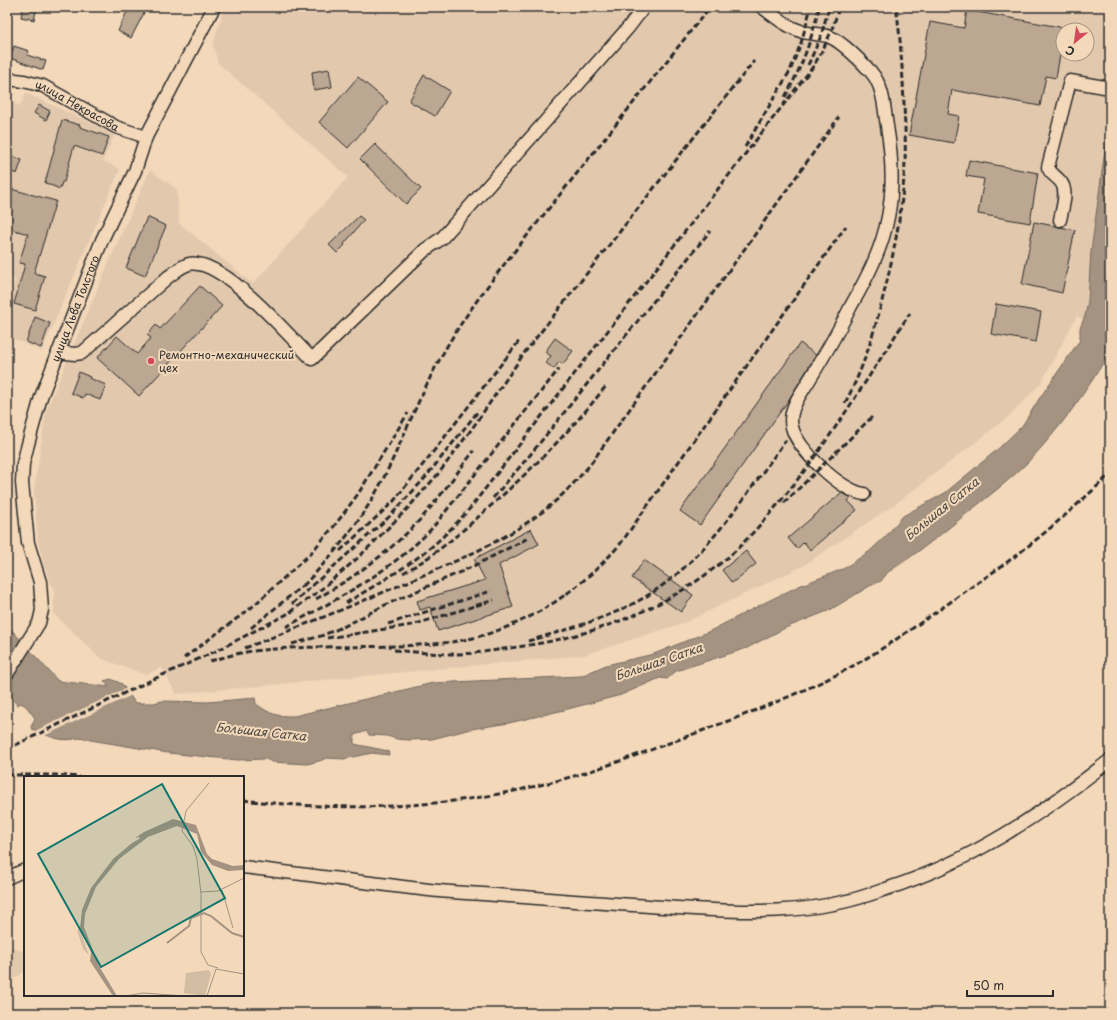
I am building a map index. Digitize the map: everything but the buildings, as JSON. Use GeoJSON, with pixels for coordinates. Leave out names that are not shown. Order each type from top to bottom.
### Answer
{"type":"FeatureCollection","features":[{"type":"Feature","properties":{"kind":"street","name":"улица Льва Толстого"},"geometry":{"type":"LineString","coordinates":[[7,674],[36,629],[41,617],[42,602],[37,570],[28,543],[23,503],[22,477],[23,464],[41,397],[102,240],[135,171],[146,137],[214,7]]}},
{"type":"Feature","properties":{"kind":"street"},"geometry":{"type":"LineString","coordinates":[[58,352],[75,354],[82,353],[168,277],[188,264],[197,264],[217,271],[232,281],[258,304],[312,359],[425,250],[442,238],[628,28],[644,7]]}},
{"type":"Feature","properties":{"kind":"street"},"geometry":{"type":"LineString","coordinates":[[762,7],[788,27],[830,37],[840,43],[872,73],[879,82],[882,93],[888,133],[892,180],[885,229],[877,254],[865,282],[830,346],[798,398],[794,406],[791,420],[794,433],[799,442],[820,467],[847,488],[864,494]]}},
{"type":"Feature","properties":{"kind":"street","name":"улица Некрасова"},"geometry":{"type":"LineString","coordinates":[[7,80],[24,81],[43,86],[116,126],[146,137]]}},
{"type":"Feature","properties":{"kind":"street"},"geometry":{"type":"LineString","coordinates":[[1060,220],[1064,188],[1060,181],[1050,172],[1048,166],[1070,81],[1108,88]]}},
{"type":"Feature","properties":{"kind":"street"},"geometry":{"type":"LineString","coordinates":[[244,867],[430,890],[549,900],[722,910],[762,911],[798,909],[834,904],[866,896],[928,874],[957,861],[986,847],[1030,819],[1110,760]]}},
{"type":"Feature","properties":{"kind":"street"},"geometry":{"type":"LineString","coordinates":[[7,878],[24,870]]}},
{"type":"Feature","properties":{"kind":"shaded area"},"geometry":{"type":"Polygon","coordinates":[[[224,7],[1110,7],[1110,335],[1077,316],[1041,383],[1008,417],[901,500],[803,566],[686,622],[584,655],[176,694],[162,667],[146,675],[100,658],[54,614],[54,590],[45,569],[38,543],[34,491],[46,411],[107,266],[150,170],[177,189],[179,223],[253,284],[348,177],[218,63],[213,45],[224,7]]]}},
{"type":"Feature","properties":{"kind":"shaded area"},"geometry":{"type":"Polygon","coordinates":[[[26,93],[115,134],[103,161],[120,169],[42,351],[7,336],[7,325],[15,279],[7,278],[7,100],[20,106],[26,93]]]}},
{"type":"Feature","properties":{"kind":"shaded area"},"geometry":{"type":"Polygon","coordinates":[[[7,945],[24,952],[24,972],[7,984],[7,945]]]}},
{"type":"Feature","properties":{"kind":"water","name":"Большая Сатка"},"geometry":{"type":"Polygon","coordinates":[[[1110,114],[1110,351],[1072,410],[1039,451],[1027,463],[941,535],[888,572],[881,581],[873,584],[830,610],[785,628],[747,648],[676,671],[667,679],[660,678],[621,695],[509,723],[471,729],[432,739],[397,739],[387,736],[369,735],[367,731],[354,735],[354,744],[388,751],[389,755],[372,753],[344,759],[327,758],[307,764],[272,762],[266,759],[238,760],[168,753],[79,738],[66,740],[55,738],[32,729],[31,727],[35,718],[26,706],[21,703],[17,705],[12,698],[7,696],[7,625],[58,681],[109,687],[104,681],[111,679],[122,684],[135,703],[154,703],[162,701],[208,702],[255,698],[256,704],[270,713],[282,716],[294,716],[433,683],[581,676],[606,665],[654,654],[710,631],[799,586],[843,569],[870,551],[886,536],[903,516],[945,493],[998,449],[1022,426],[1080,340],[1080,328],[1085,316],[1088,301],[1091,251],[1110,114]]]}},
{"type":"Feature","properties":{"kind":"pier"},"geometry":{"type":"Polygon","coordinates":[[[127,688],[132,695],[44,736],[33,732],[127,688]]]}},
{"type":"Feature","properties":{"kind":"railway"},"geometry":{"type":"LineString","coordinates":[[303,586],[345,538],[364,513],[388,469],[417,404],[448,344],[473,306],[510,257],[710,7]]}},
{"type":"Feature","properties":{"kind":"railway"},"geometry":{"type":"LineString","coordinates":[[745,147],[790,71],[801,43],[811,7]]}},
{"type":"Feature","properties":{"kind":"railway"},"geometry":{"type":"LineString","coordinates":[[785,97],[805,54],[819,7]]}},
{"type":"Feature","properties":{"kind":"railway"},"geometry":{"type":"LineString","coordinates":[[808,65],[821,36],[829,7]]}},
{"type":"Feature","properties":{"kind":"railway"},"geometry":{"type":"LineString","coordinates":[[346,603],[427,551],[471,507],[812,68],[828,38],[839,7]]}},
{"type":"Feature","properties":{"kind":"railway"},"geometry":{"type":"LineString","coordinates":[[845,403],[863,364],[876,324],[890,267],[903,192],[905,128],[901,52],[896,7]]}},
{"type":"Feature","properties":{"kind":"railway"},"geometry":{"type":"LineString","coordinates":[[290,612],[318,592],[360,556],[407,509],[439,473],[525,352],[754,61]]}},
{"type":"Feature","properties":{"kind":"railway"},"geometry":{"type":"LineString","coordinates":[[245,648],[365,600],[462,558],[499,540],[534,518],[551,505],[589,466],[839,117]]}},
{"type":"Feature","properties":{"kind":"railway"},"geometry":{"type":"LineString","coordinates":[[210,661],[242,653],[270,649],[419,645],[469,639],[494,632],[518,622],[563,596],[584,580],[621,543],[846,226]]}},
{"type":"Feature","properties":{"kind":"railway"},"geometry":{"type":"LineString","coordinates":[[493,498],[530,455],[710,231]]}},
{"type":"Feature","properties":{"kind":"railway"},"geometry":{"type":"LineString","coordinates":[[394,650],[454,654],[489,651],[562,639],[612,624],[636,614],[659,603],[704,576],[733,553],[789,491],[832,433],[910,313]]}},
{"type":"Feature","properties":{"kind":"railway"},"geometry":{"type":"LineString","coordinates":[[340,551],[393,502],[520,340]]}},
{"type":"Feature","properties":{"kind":"railway"},"geometry":{"type":"LineString","coordinates":[[286,627],[325,606],[383,570],[418,542],[434,526],[559,369]]}},
{"type":"Feature","properties":{"kind":"railway"},"geometry":{"type":"LineString","coordinates":[[403,573],[446,544],[501,496],[563,435],[606,386]]}},
{"type":"Feature","properties":{"kind":"railway"},"geometry":{"type":"LineString","coordinates":[[292,604],[390,516],[425,478],[479,410]]}},
{"type":"Feature","properties":{"kind":"railway"},"geometry":{"type":"LineString","coordinates":[[184,658],[251,608],[310,554],[335,525],[358,494],[408,413]]}},
{"type":"Feature","properties":{"kind":"railway"},"geometry":{"type":"LineString","coordinates":[[784,503],[874,415]]}},
{"type":"Feature","properties":{"kind":"railway"},"geometry":{"type":"LineString","coordinates":[[528,641],[606,616],[636,602],[671,579],[690,562],[725,523],[786,440]]}},
{"type":"Feature","properties":{"kind":"railway"},"geometry":{"type":"LineString","coordinates":[[316,599],[367,566],[412,528],[429,510],[474,451]]}},
{"type":"Feature","properties":{"kind":"railway"},"geometry":{"type":"LineString","coordinates":[[244,800],[320,806],[397,806],[435,803],[511,792],[582,774],[720,724],[781,700],[840,673],[882,649],[1018,554],[1059,521],[1110,474]]}},
{"type":"Feature","properties":{"kind":"railway"},"geometry":{"type":"LineString","coordinates":[[292,644],[321,636],[345,626],[385,605],[472,567],[528,538]]}},
{"type":"Feature","properties":{"kind":"railway"},"geometry":{"type":"LineString","coordinates":[[251,628],[307,582]]}},
{"type":"Feature","properties":{"kind":"railway"},"geometry":{"type":"LineString","coordinates":[[388,624],[491,591]]}},
{"type":"Feature","properties":{"kind":"railway"},"geometry":{"type":"LineString","coordinates":[[327,638],[412,625],[494,600]]}},
{"type":"Feature","properties":{"kind":"railway"},"geometry":{"type":"LineString","coordinates":[[7,749],[214,652],[295,610]]}},
{"type":"Feature","properties":{"kind":"railway"},"geometry":{"type":"LineString","coordinates":[[7,775],[68,776]]}},
{"type":"Feature","properties":{"kind":"place","name":"Ремонтно-механический цех"},"geometry":{"type":"Point","coordinates":[151,361]}}]}
